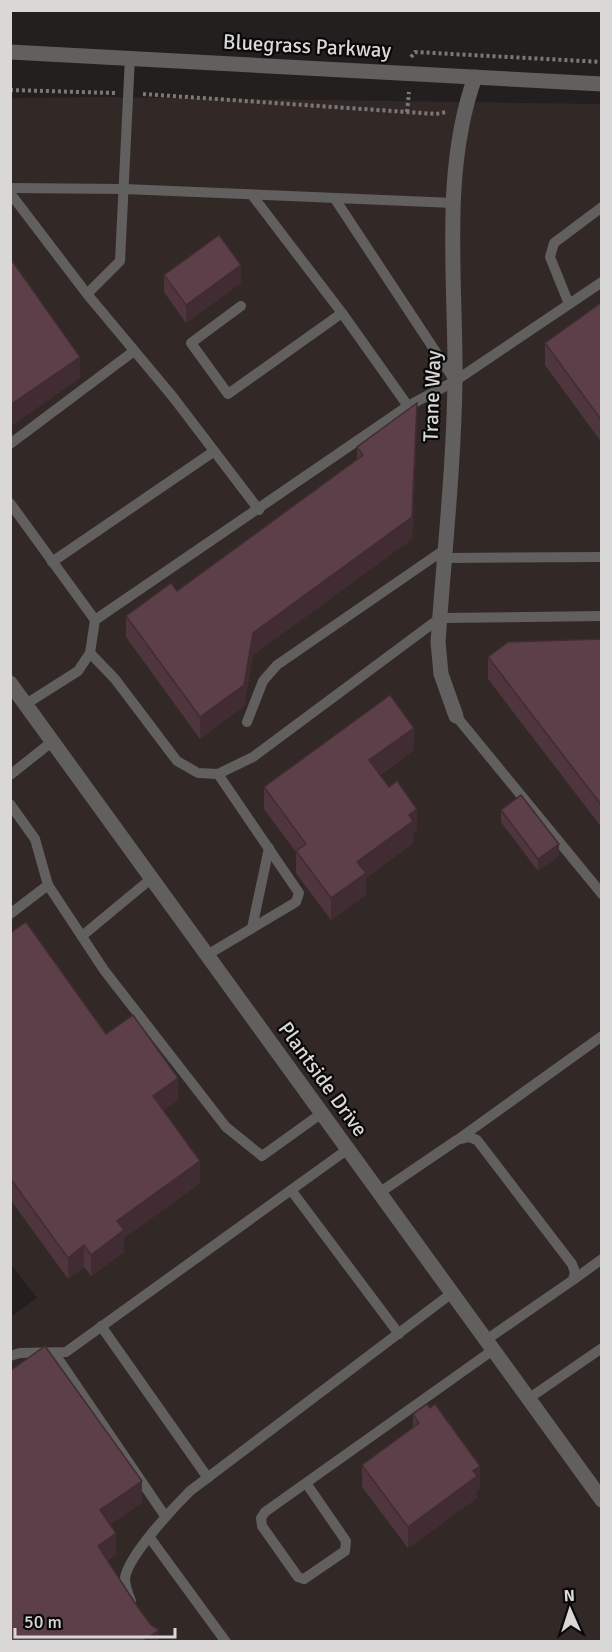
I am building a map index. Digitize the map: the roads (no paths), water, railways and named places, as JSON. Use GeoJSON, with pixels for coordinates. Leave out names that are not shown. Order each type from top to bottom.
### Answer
{"type":"FeatureCollection","features":[{"type":"Feature","properties":{"kind":"street","name":"Bluegrass Parkway"},"geometry":{"type":"LineString","coordinates":[[10,52],[602,84]]}},
{"type":"Feature","properties":{"kind":"street","name":"Trane Way"},"geometry":{"type":"LineString","coordinates":[[456,716],[441,674],[438,642],[455,381],[454,203],[464,110],[476,77]]}},
{"type":"Feature","properties":{"kind":"street","name":"Plantside Drive"},"geometry":{"type":"LineString","coordinates":[[10,683],[602,1500]]}},
{"type":"Feature","properties":{"kind":"lane"},"geometry":{"type":"LineString","coordinates":[[87,294],[120,261],[130,57]]}},
{"type":"Feature","properties":{"kind":"lane"},"geometry":{"type":"LineString","coordinates":[[10,188],[124,189],[454,203]]}},
{"type":"Feature","properties":{"kind":"lane"},"geometry":{"type":"LineString","coordinates":[[10,193],[87,294],[173,397],[259,510]]}},
{"type":"Feature","properties":{"kind":"lane"},"geometry":{"type":"LineString","coordinates":[[252,195],[342,313],[408,406]]}},
{"type":"Feature","properties":{"kind":"lane"},"geometry":{"type":"LineString","coordinates":[[335,199],[455,381]]}},
{"type":"Feature","properties":{"kind":"lane"},"geometry":{"type":"LineString","coordinates":[[569,304],[550,257],[554,243],[602,207]]}},
{"type":"Feature","properties":{"kind":"lane"},"geometry":{"type":"LineString","coordinates":[[95,620],[408,406],[455,381],[602,282]]}},
{"type":"Feature","properties":{"kind":"lane"},"geometry":{"type":"LineString","coordinates":[[241,306],[191,343],[228,394],[342,313]]}},
{"type":"Feature","properties":{"kind":"lane"},"geometry":{"type":"LineString","coordinates":[[10,444],[134,351]]}},
{"type":"Feature","properties":{"kind":"lane"},"geometry":{"type":"LineString","coordinates":[[52,562],[213,452]]}},
{"type":"Feature","properties":{"kind":"lane"},"geometry":{"type":"LineString","coordinates":[[10,503],[95,620],[90,653],[78,671],[26,704]]}},
{"type":"Feature","properties":{"kind":"lane"},"geometry":{"type":"LineString","coordinates":[[247,722],[263,681],[277,665],[444,554],[602,557]]}},
{"type":"Feature","properties":{"kind":"lane"},"geometry":{"type":"LineString","coordinates":[[90,653],[116,679],[177,761],[198,773],[218,774],[254,757],[440,618],[602,616]]}},
{"type":"Feature","properties":{"kind":"lane"},"geometry":{"type":"LineString","coordinates":[[456,716],[602,894]]}},
{"type":"Feature","properties":{"kind":"lane"},"geometry":{"type":"LineString","coordinates":[[10,774],[53,741]]}},
{"type":"Feature","properties":{"kind":"lane"},"geometry":{"type":"LineString","coordinates":[[207,955],[296,902],[298,893],[218,774]]}},
{"type":"Feature","properties":{"kind":"lane"},"geometry":{"type":"LineString","coordinates":[[10,804],[35,838],[48,885],[104,970],[226,1127],[262,1156],[322,1113]]}},
{"type":"Feature","properties":{"kind":"lane"},"geometry":{"type":"LineString","coordinates":[[252,928],[269,848]]}},
{"type":"Feature","properties":{"kind":"lane"},"geometry":{"type":"LineString","coordinates":[[82,936],[152,878]]}},
{"type":"Feature","properties":{"kind":"lane"},"geometry":{"type":"LineString","coordinates":[[10,914],[48,885]]}},
{"type":"Feature","properties":{"kind":"lane"},"geometry":{"type":"LineString","coordinates":[[379,1193],[455,1142],[602,1036]]}},
{"type":"Feature","properties":{"kind":"lane"},"geometry":{"type":"LineString","coordinates":[[455,1142],[469,1137],[477,1140],[572,1264],[575,1272],[573,1280]]}},
{"type":"Feature","properties":{"kind":"lane"},"geometry":{"type":"LineString","coordinates":[[10,1356],[20,1353],[66,1352],[348,1149]]}},
{"type":"Feature","properties":{"kind":"lane"},"geometry":{"type":"LineString","coordinates":[[291,1190],[399,1334]]}},
{"type":"Feature","properties":{"kind":"lane"},"geometry":{"type":"LineString","coordinates":[[306,1483],[346,1541],[347,1547],[345,1551],[304,1579],[298,1577],[262,1526],[261,1518],[266,1512],[602,1259]]}},
{"type":"Feature","properties":{"kind":"lane"},"geometry":{"type":"LineString","coordinates":[[137,1612],[126,1590],[125,1576],[165,1516],[208,1478],[452,1293]]}},
{"type":"Feature","properties":{"kind":"lane"},"geometry":{"type":"LineString","coordinates":[[101,1326],[208,1478]]}},
{"type":"Feature","properties":{"kind":"lane"},"geometry":{"type":"LineString","coordinates":[[528,1399],[602,1348]]}},
{"type":"Feature","properties":{"kind":"lane"},"geometry":{"type":"LineString","coordinates":[[55,1354],[165,1516]]}},
{"type":"Feature","properties":{"kind":"lane"},"geometry":{"type":"LineString","coordinates":[[150,1538],[226,1641]]}}]}
